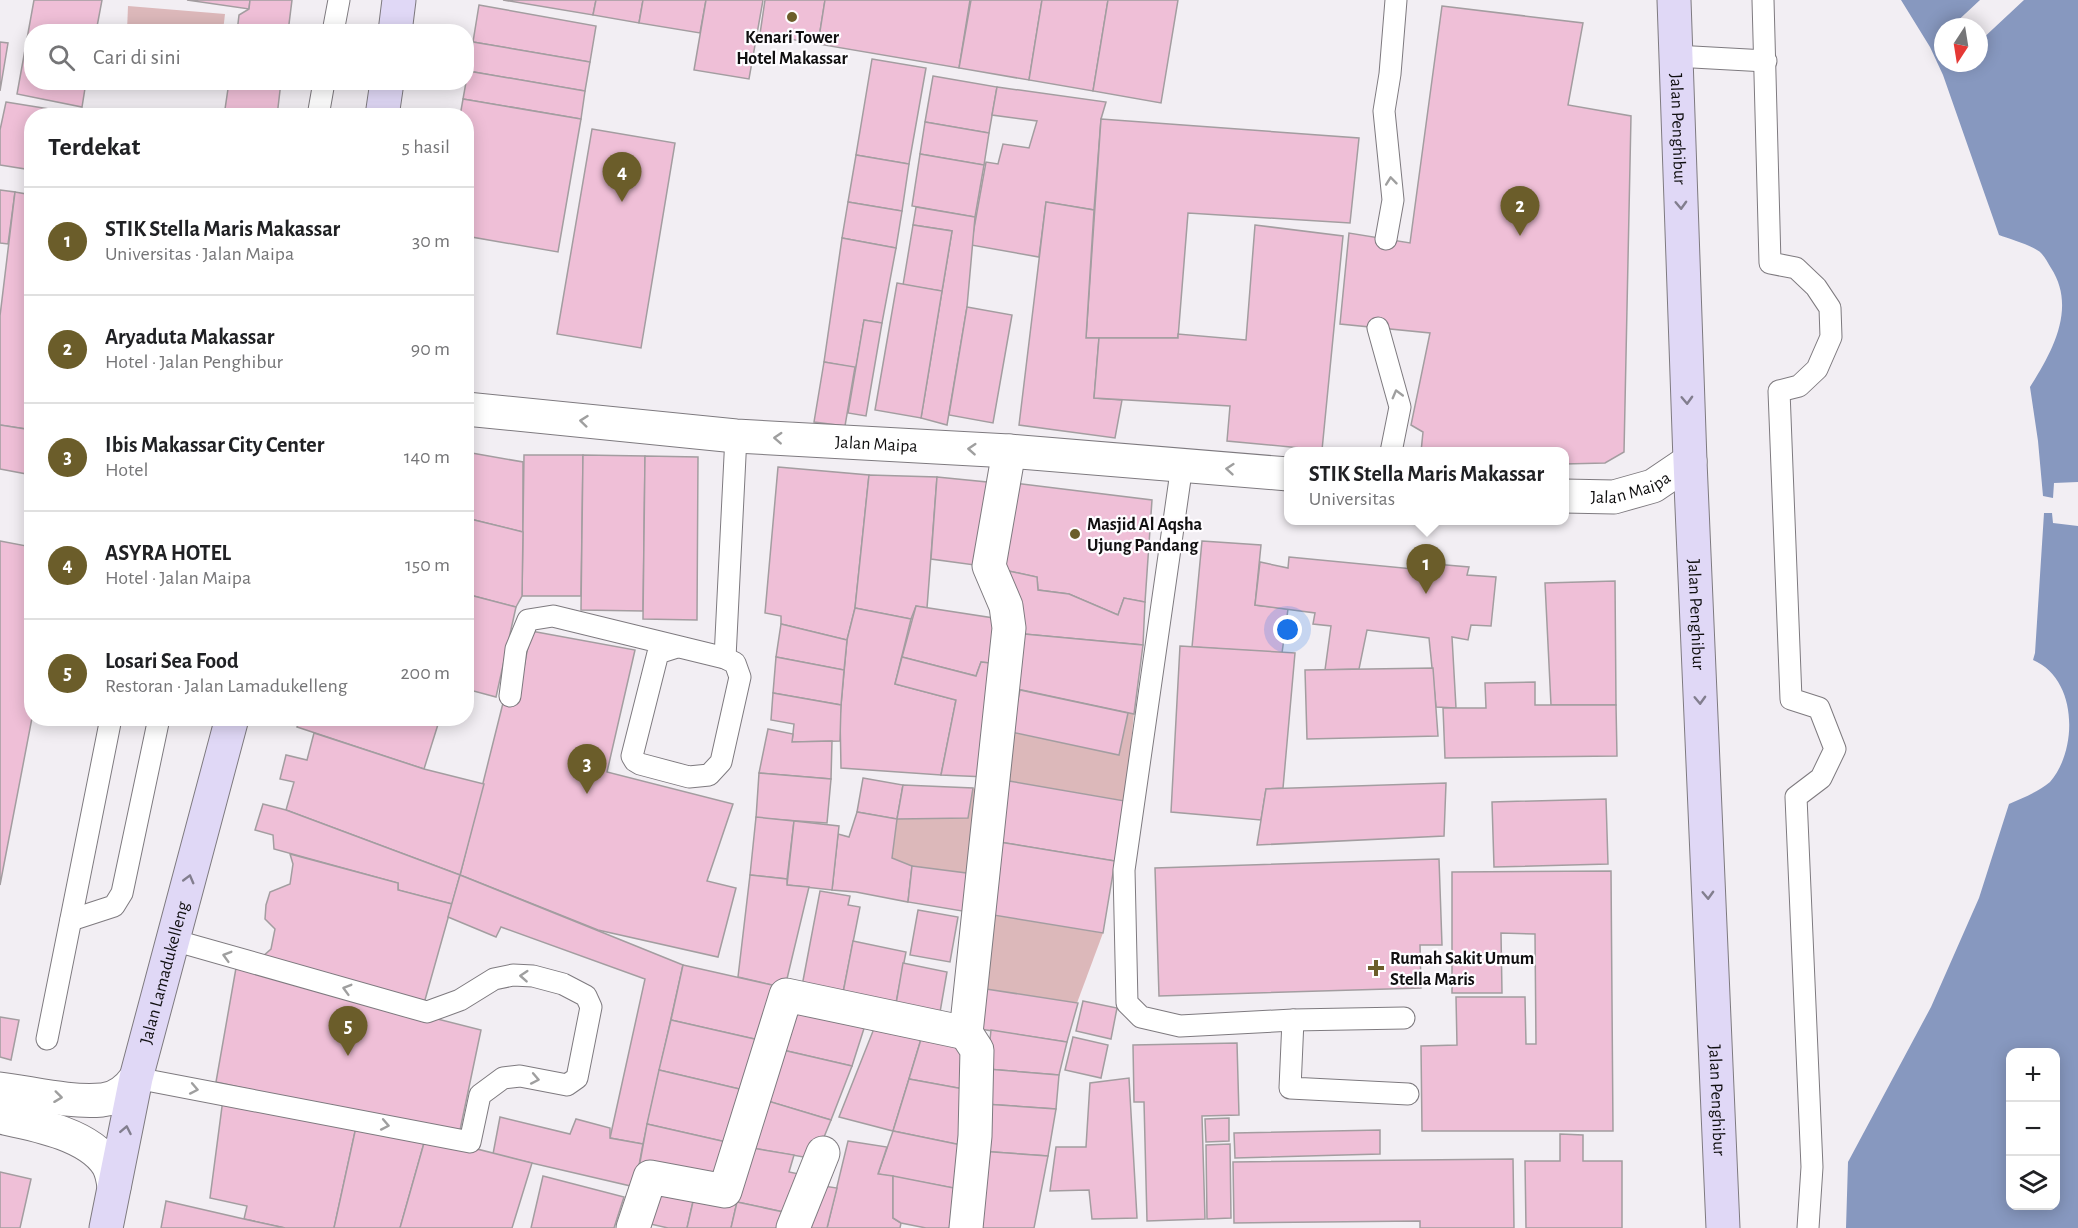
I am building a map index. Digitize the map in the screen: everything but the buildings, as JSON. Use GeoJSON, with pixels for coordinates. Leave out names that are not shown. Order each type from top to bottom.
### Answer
{"type":"FeatureCollection","features":[{"type":"Feature","properties":{"kind":"main road"},"geometry":{"type":"LineString","coordinates":[[396,24],[399,0]]}},
{"type":"Feature","properties":{"kind":"main road","name":"Jalan Penghibur"},"geometry":{"type":"LineString","coordinates":[[1674,0],[1690,461],[1723,1228]]}},
{"type":"Feature","properties":{"kind":"main road"},"geometry":{"type":"LineString","coordinates":[[383,108],[386,90]]}},
{"type":"Feature","properties":{"kind":"main road","name":"Jalan Lamadukelleng"},"geometry":{"type":"LineString","coordinates":[[106,1228],[136,1078],[230,726]]}},
{"type":"Feature","properties":{"kind":"street","name":"Jalan Maipa"},"geometry":{"type":"LineString","coordinates":[[474,410],[736,436],[1009,451],[1284,474]]}},
{"type":"Feature","properties":{"kind":"street"},"geometry":{"type":"LineString","coordinates":[[966,1228],[975,1136],[977,1050],[966,1033],[1009,628],[1006,606],[989,566],[1009,451]]}},
{"type":"Feature","properties":{"kind":"street","name":"Jalan Maipa"},"geometry":{"type":"LineString","coordinates":[[1569,496],[1614,497],[1653,486],[1690,461]]}},
{"type":"Feature","properties":{"kind":"street"},"geometry":{"type":"LineString","coordinates":[[633,1228],[650,1177],[725,1191],[786,995],[966,1033]]}},
{"type":"Feature","properties":{"kind":"street"},"geometry":{"type":"LineString","coordinates":[[0,1089],[103,1101],[122,1093],[136,1078]]}},
{"type":"Feature","properties":{"kind":"street"},"geometry":{"type":"LineString","coordinates":[[0,1117],[30,1124],[86,1144],[107,1164],[112,1173],[114,1187]]}},
{"type":"Feature","properties":{"kind":"street"},"geometry":{"type":"LineString","coordinates":[[793,1228],[823,1153]]}},
{"type":"Feature","properties":{"kind":"lane"},"geometry":{"type":"LineString","coordinates":[[334,24],[339,0]]}},
{"type":"Feature","properties":{"kind":"lane"},"geometry":{"type":"LineString","coordinates":[[1386,239],[1393,200],[1384,111],[1390,74],[1396,0]]}},
{"type":"Feature","properties":{"kind":"lane"},"geometry":{"type":"LineString","coordinates":[[1763,0],[1770,262],[1796,268],[1816,287],[1830,308],[1831,337],[1817,369],[1799,386],[1779,392],[1791,699],[1820,708],[1835,750],[1821,778],[1796,797],[1812,1167],[1808,1228]]}},
{"type":"Feature","properties":{"kind":"lane"},"geometry":{"type":"LineString","coordinates":[[1675,56],[1766,61]]}},
{"type":"Feature","properties":{"kind":"lane"},"geometry":{"type":"LineString","coordinates":[[319,108],[323,90]]}},
{"type":"Feature","properties":{"kind":"lane"},"geometry":{"type":"LineString","coordinates":[[1378,328],[1400,408],[1392,447]]}},
{"type":"Feature","properties":{"kind":"lane"},"geometry":{"type":"LineString","coordinates":[[725,658],[736,436]]}},
{"type":"Feature","properties":{"kind":"lane"},"geometry":{"type":"LineString","coordinates":[[1187,466],[1140,841],[1124,870],[1127,1003],[1141,1017],[1180,1026],[1293,1020],[1404,1018]]}},
{"type":"Feature","properties":{"kind":"lane"},"geometry":{"type":"LineString","coordinates":[[510,696],[516,649],[528,621],[553,616],[725,658],[735,663],[740,677],[721,762],[709,775],[689,777],[640,764],[632,756],[658,653],[677,647]]}},
{"type":"Feature","properties":{"kind":"lane"},"geometry":{"type":"LineString","coordinates":[[47,1039],[109,726]]}},
{"type":"Feature","properties":{"kind":"lane"},"geometry":{"type":"LineString","coordinates":[[71,921],[114,906],[122,893],[157,726]]}},
{"type":"Feature","properties":{"kind":"lane"},"geometry":{"type":"LineString","coordinates":[[136,1078],[470,1142],[480,1095],[503,1078],[520,1076],[567,1085],[577,1078],[591,1007],[586,996],[563,984],[533,976],[513,975],[494,979],[460,1000],[427,1012],[172,940]]}},
{"type":"Feature","properties":{"kind":"lane"},"geometry":{"type":"LineString","coordinates":[[1293,1020],[1290,1088],[1408,1094]]}},
{"type":"Feature","properties":{"kind":"shaded area"},"geometry":{"type":"Polygon","coordinates":[[[128,6],[225,14],[224,24],[127,24],[128,6]]]}},
{"type":"Feature","properties":{"kind":"shaded area"},"geometry":{"type":"Polygon","coordinates":[[[1128,713],[1134,714],[1125,801],[1009,781],[1011,732],[1119,755],[1128,713]]]}},
{"type":"Feature","properties":{"kind":"shaded area"},"geometry":{"type":"Polygon","coordinates":[[[973,788],[985,792],[974,874],[912,866],[892,858],[897,819],[967,818],[973,788]]]}},
{"type":"Feature","properties":{"kind":"shaded area"},"geometry":{"type":"Polygon","coordinates":[[[987,914],[1103,933],[1077,1003],[986,989],[987,914]]]}},
{"type":"Feature","properties":{"kind":"water"},"geometry":{"type":"Polygon","coordinates":[[[1901,0],[2078,0],[2078,482],[2054,483],[2053,498],[2043,496],[2030,387],[2053,345],[2058,329],[2062,314],[2062,299],[2058,283],[2038,250],[1999,235],[1942,72],[1988,72],[1988,18],[1934,18],[1934,56],[1901,0]]]}},
{"type":"Feature","properties":{"kind":"water"},"geometry":{"type":"Polygon","coordinates":[[[2044,513],[2052,513],[2053,523],[2078,526],[2078,1228],[1846,1228],[1848,1162],[1931,1007],[1979,898],[2009,804],[2050,782],[2065,752],[2069,734],[2066,699],[2059,683],[2048,669],[2033,660],[2044,513]]]}},
{"type":"Feature","properties":{"kind":"pier"},"geometry":{"type":"Polygon","coordinates":[[[1980,0],[2024,0],[1988,34],[1988,18],[1961,18],[1980,0]]]}},
{"type":"Feature","properties":{"kind":"place","name":"Kenari Tower Hotel Makassar"},"geometry":{"type":"Point","coordinates":[792,17]}},
{"type":"Feature","properties":{"kind":"place","name":"ASYRA HOTEL"},"geometry":{"type":"Point","coordinates":[622,202]}},
{"type":"Feature","properties":{"kind":"place","name":"Aryaduta Makassar"},"geometry":{"type":"Point","coordinates":[1520,236]}},
{"type":"Feature","properties":{"kind":"place","name":"Masjid Al Aqsha Ujung Pandang"},"geometry":{"type":"Point","coordinates":[1075,534]}},
{"type":"Feature","properties":{"kind":"place","name":"STIK Stella Maris Makassar"},"geometry":{"type":"Point","coordinates":[1426,594]}},
{"type":"Feature","properties":{"kind":"place","name":"Ibis Makassar City Center"},"geometry":{"type":"Point","coordinates":[587,794]}},
{"type":"Feature","properties":{"kind":"place","name":"Rumah Sakit Umum Stella Maris"},"geometry":{"type":"Point","coordinates":[1376,968]}},
{"type":"Feature","properties":{"kind":"place","name":"Losari Sea Food"},"geometry":{"type":"Point","coordinates":[348,1056]}}]}
